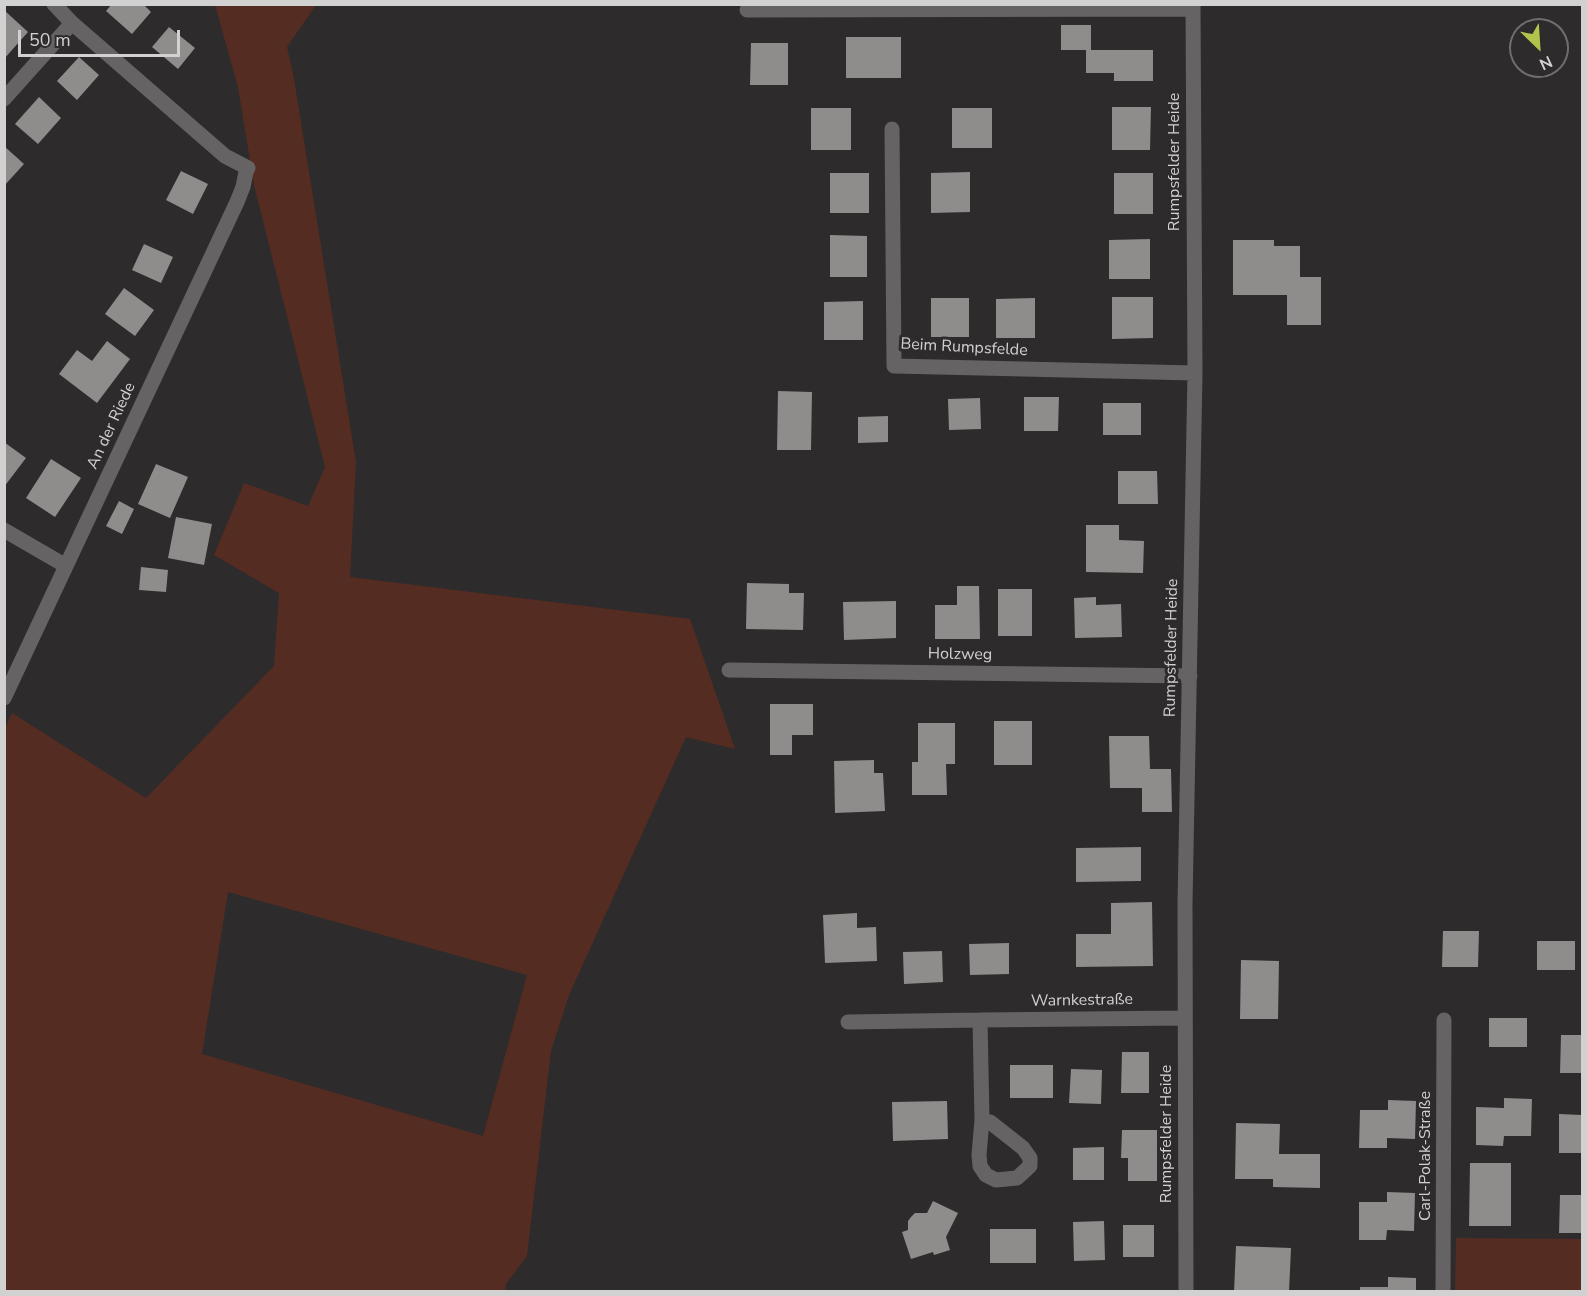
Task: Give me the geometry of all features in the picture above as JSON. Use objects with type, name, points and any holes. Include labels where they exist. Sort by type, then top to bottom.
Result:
[{"type":"street","points":[[4,99],[72,23],[54,4]]},
{"type":"street","points":[[747,10],[1192,7]]},
{"type":"street","name":"Rumpsfelder Heide","points":[[1186,1292],[1185,904],[1195,373],[1192,7]]},
{"type":"street","name":"An der Riede","points":[[4,698],[237,202],[248,168],[225,156],[72,23]]},
{"type":"street","name":"Beim Rumpsfelde","points":[[892,129],[894,366],[1195,373]]},
{"type":"street","points":[[4,530],[66,566]]},
{"type":"street","name":"Holzweg","points":[[729,670],[1190,676]]},
{"type":"street","name":"Warnkestraße","points":[[848,1022],[1185,1017]]},
{"type":"street","points":[[980,1020],[982,1120]]},
{"type":"street","name":"Carl-Polak-Straße","points":[[1443,1292],[1444,1020]]},
{"type":"shaded area","points":[[215,5],[316,5],[287,47],[356,462],[350,577],[690,619],[735,749],[686,737],[569,995],[551,1051],[527,1256],[506,1284],[505,1291],[5,1292],[5,728],[12,713],[146,798],[274,666],[279,593],[214,555],[244,483],[308,506],[325,467],[254,185],[238,87]],"holes":[[[228,892],[527,975],[483,1136],[202,1054]]]},
{"type":"shaded area","points":[[1456,1238],[1582,1239],[1582,1291],[1455,1291]]},
{"type":"building","points":[[112,4],[143,4],[151,12],[132,34],[106,11]]},
{"type":"building","points":[[4,10],[28,32],[4,59]]},
{"type":"building","points":[[1061,25],[1091,25],[1091,50],[1153,50],[1153,81],[1114,81],[1114,73],[1086,73],[1086,50],[1061,50]]},
{"type":"building","points":[[169,27],[195,48],[178,69],[152,47]]},
{"type":"building","points":[[846,37],[901,37],[901,78],[846,78]]},
{"type":"building","points":[[751,43],[788,43],[788,85],[750,85]]},
{"type":"building","points":[[79,57],[99,75],[77,100],[57,81]]},
{"type":"building","points":[[39,97],[61,118],[38,144],[15,124]]},
{"type":"building","points":[[1112,107],[1151,107],[1150,150],[1112,150]]},
{"type":"building","points":[[811,108],[851,108],[851,150],[811,150]]},
{"type":"building","points":[[952,108],[992,108],[992,148],[952,148]]},
{"type":"building","points":[[4,146],[24,164],[4,186]]},
{"type":"building","points":[[181,171],[208,184],[193,214],[166,200]]},
{"type":"building","points":[[970,172],[970,212],[931,213],[931,173]]},
{"type":"building","points":[[830,173],[869,173],[869,213],[830,213]]},
{"type":"building","points":[[1114,173],[1153,173],[1153,214],[1114,214]]},
{"type":"building","points":[[830,235],[867,236],[867,277],[830,277]]},
{"type":"building","points":[[1150,239],[1150,279],[1109,279],[1109,240]]},
{"type":"building","points":[[1233,240],[1274,240],[1274,246],[1300,246],[1300,277],[1321,277],[1321,325],[1287,325],[1287,295],[1233,295]]},
{"type":"building","points":[[144,244],[173,257],[161,283],[132,270]]},
{"type":"building","points":[[124,288],[154,310],[135,336],[105,314]]},
{"type":"building","points":[[1112,297],[1153,297],[1153,338],[1112,339]]},
{"type":"building","points":[[931,298],[969,298],[969,337],[931,337]]},
{"type":"building","points":[[1035,298],[1035,338],[996,338],[996,299]]},
{"type":"building","points":[[863,301],[863,340],[824,340],[824,302]]},
{"type":"building","points":[[107,341],[130,359],[97,403],[59,374],[77,350],[92,361]]},
{"type":"building","points":[[778,391],[812,392],[811,450],[777,450]]},
{"type":"building","points":[[1024,397],[1059,397],[1058,431],[1024,431]]},
{"type":"building","points":[[980,398],[981,429],[949,430],[948,399]]},
{"type":"building","points":[[1103,403],[1141,403],[1141,435],[1103,435]]},
{"type":"building","points":[[888,416],[888,442],[858,443],[858,417]]},
{"type":"building","points":[[4,442],[26,458],[4,487]]},
{"type":"building","points":[[51,459],[81,478],[55,517],[26,498]]},
{"type":"building","points":[[156,464],[188,477],[170,518],[138,504]]},
{"type":"building","points":[[1118,471],[1157,471],[1158,504],[1118,504]]},
{"type":"building","points":[[119,501],[134,509],[122,534],[106,526]]},
{"type":"building","points":[[176,517],[212,524],[204,565],[168,558]]},
{"type":"building","points":[[1086,525],[1119,525],[1119,540],[1144,541],[1143,573],[1086,572]]},
{"type":"building","points":[[141,567],[168,570],[166,592],[139,590]]},
{"type":"building","points":[[747,583],[789,584],[789,593],[804,593],[803,630],[746,629]]},
{"type":"building","points":[[957,586],[979,586],[980,639],[935,639],[935,605],[957,605]]},
{"type":"building","points":[[998,589],[1032,589],[1032,636],[998,636]]},
{"type":"building","points":[[1096,597],[1096,605],[1121,604],[1122,637],[1075,638],[1074,598]]},
{"type":"building","points":[[896,601],[896,638],[844,640],[843,602]]},
{"type":"building","points":[[770,704],[813,704],[813,735],[792,735],[792,755],[770,755]]},
{"type":"building","points":[[994,721],[1032,721],[1032,765],[994,765]]},
{"type":"building","points":[[918,723],[955,723],[955,764],[946,764],[947,795],[912,795],[912,762],[918,762]]},
{"type":"building","points":[[1109,736],[1149,736],[1150,769],[1171,769],[1172,812],[1142,812],[1142,788],[1110,788]]},
{"type":"building","points":[[874,760],[874,773],[883,773],[885,811],[835,813],[834,761]]},
{"type":"building","points":[[1141,847],[1141,881],[1076,882],[1076,848]]},
{"type":"building","points":[[1152,902],[1153,966],[1076,967],[1076,934],[1111,934],[1111,903]]},
{"type":"building","points":[[857,913],[857,928],[876,927],[877,961],[825,963],[823,915]]},
{"type":"building","points":[[1443,931],[1479,931],[1478,967],[1442,967]]},
{"type":"building","points":[[1537,941],[1575,941],[1575,970],[1537,970]]},
{"type":"building","points":[[1009,943],[1009,974],[970,975],[969,944]]},
{"type":"building","points":[[942,951],[943,982],[904,984],[903,952]]},
{"type":"building","points":[[1241,960],[1279,961],[1278,1019],[1240,1019]]},
{"type":"building","points":[[1489,1018],[1527,1018],[1527,1047],[1489,1047]]},
{"type":"building","points":[[1561,1035],[1582,1035],[1582,1073],[1560,1073]]},
{"type":"building","points":[[1122,1052],[1149,1052],[1149,1093],[1121,1093]]},
{"type":"building","points":[[1010,1065],[1053,1065],[1053,1098],[1010,1098]]},
{"type":"building","points":[[1071,1069],[1102,1070],[1101,1104],[1069,1103]]},
{"type":"building","points":[[1504,1098],[1532,1099],[1531,1136],[1504,1136],[1503,1146],[1476,1145],[1476,1107],[1504,1108]]},
{"type":"building","points":[[1388,1100],[1416,1101],[1415,1139],[1387,1138],[1387,1148],[1359,1148],[1360,1110],[1388,1110]]},
{"type":"building","points":[[947,1101],[948,1139],[893,1141],[892,1102]]},
{"type":"building","points":[[1559,1114],[1582,1115],[1582,1153],[1559,1153]]},
{"type":"building","points":[[1236,1123],[1280,1124],[1279,1154],[1320,1154],[1320,1188],[1273,1187],[1273,1179],[1235,1179]]},
{"type":"building","points":[[1122,1130],[1157,1130],[1157,1181],[1128,1181],[1128,1158],[1121,1158]]},
{"type":"building","points":[[1104,1147],[1104,1180],[1073,1180],[1073,1148]]},
{"type":"building","points":[[1470,1163],[1511,1163],[1511,1226],[1469,1226]]},
{"type":"building","points":[[1387,1192],[1415,1193],[1414,1231],[1387,1230],[1386,1240],[1359,1240],[1359,1202],[1387,1202]]},
{"type":"building","points":[[1560,1195],[1582,1195],[1582,1233],[1559,1233]]},
{"type":"building","points":[[933,1201],[958,1213],[946,1237],[950,1250],[934,1255],[933,1252],[911,1259],[902,1232],[908,1230],[908,1221],[915,1213],[927,1213]]},
{"type":"building","points":[[1104,1221],[1105,1260],[1074,1261],[1073,1222]]},
{"type":"building","points":[[1123,1225],[1154,1225],[1154,1257],[1123,1257]]},
{"type":"building","points":[[990,1229],[1036,1229],[1036,1263],[990,1263]]},
{"type":"building","points":[[1236,1246],[1291,1248],[1289,1292],[1234,1292]]},
{"type":"building","points":[[1388,1277],[1416,1278],[1416,1292],[1360,1292],[1360,1287],[1388,1287]]}]
